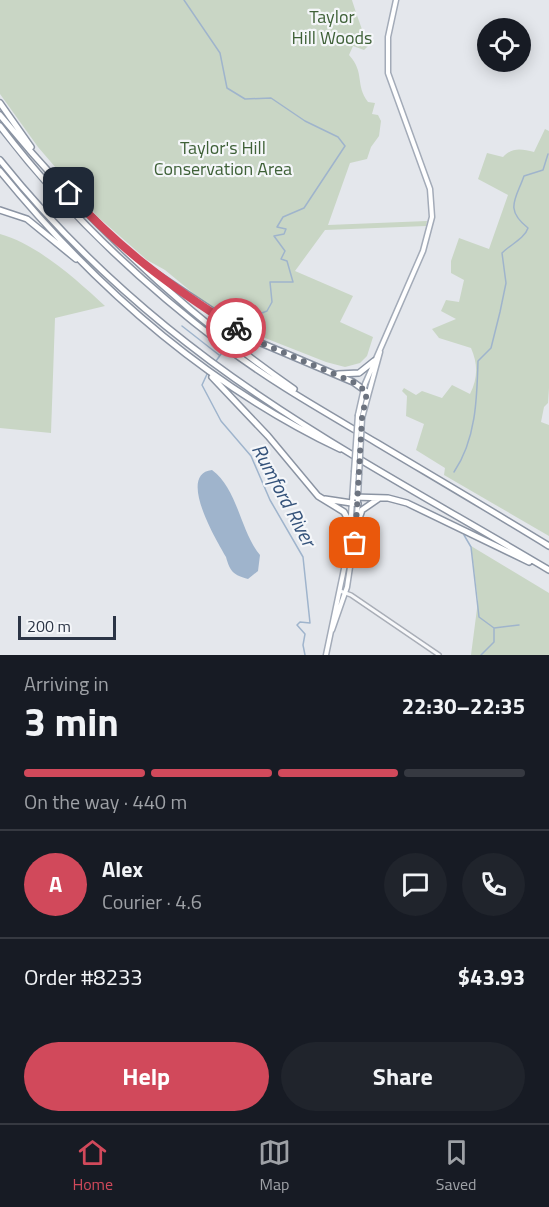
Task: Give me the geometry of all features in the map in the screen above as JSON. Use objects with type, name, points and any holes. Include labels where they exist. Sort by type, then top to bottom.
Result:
[{"type":"highway","points":[[0,103],[52,174]]},
{"type":"highway","points":[[0,115],[112,239],[153,278],[228,339],[341,422]]},
{"type":"highway","points":[[0,126],[45,181],[102,241],[148,284],[224,346],[341,422],[549,546]]},
{"type":"highway","points":[[0,160],[92,261],[160,321],[214,363],[289,415],[549,570]]},
{"type":"highway","points":[[0,171],[102,282]]},
{"type":"highway","points":[[0,210],[36,224],[150,325],[212,374],[293,425],[355,455]]},
{"type":"highway","points":[[112,239],[158,276],[244,333],[365,391]]},
{"type":"highway","points":[[326,371],[350,374],[367,368],[374,361]]},
{"type":"highway","points":[[212,374],[318,496],[344,512],[354,526],[365,507],[384,498]]},
{"type":"highway","points":[[318,496],[332,501],[384,498],[418,507],[549,570]]},
{"type":"main road","points":[[365,391],[423,251],[432,217],[430,189],[388,74],[388,37],[396,0]]},
{"type":"main road","points":[[332,630],[346,593],[354,526],[354,472],[360,417],[374,361],[380,352]]},
{"type":"main road","points":[[355,501],[359,475],[360,417]]},
{"type":"main road","points":[[326,655],[354,526]]},
{"type":"street","points":[[340,591],[439,655]]},
{"type":"green space","points":[[0,0],[352,0],[369,45],[364,50],[353,46],[349,55],[357,67],[364,96],[368,102],[375,103],[372,114],[378,115],[381,121],[379,136],[371,147],[367,159],[350,163],[328,225],[427,221],[426,226],[325,230],[295,271],[353,296],[340,322],[373,337],[367,356],[360,363],[345,367],[265,338],[205,303],[165,270],[147,260],[98,217],[38,147],[0,94]]},
{"type":"green space","points":[[545,129],[549,131],[549,388],[548,403],[544,407],[541,422],[549,425],[549,536],[444,475],[445,468],[416,450],[424,424],[406,416],[407,396],[402,391],[404,388],[416,395],[422,391],[442,398],[452,385],[470,394],[475,382],[476,371],[471,348],[439,338],[432,329],[456,319],[441,311],[446,300],[459,302],[464,280],[451,273],[451,261],[459,238],[489,249],[508,195],[478,179],[487,153],[503,157],[514,150],[534,152]]},
{"type":"green space","points":[[0,234],[42,254],[105,306],[55,318],[51,433],[0,428]]},
{"type":"green space","points":[[471,546],[549,593],[549,655],[471,655],[478,601]]},
{"type":"water","points":[[212,470],[228,488],[253,545],[260,555],[258,571],[248,579],[236,574],[229,566],[202,510],[198,496],[198,483],[202,474]]},
{"type":"waterway","name":"Rumford River","points":[[184,0],[220,53],[227,88],[245,99],[271,98],[305,121],[338,137],[345,146],[304,208],[283,217],[277,227],[286,229],[284,234],[274,236],[285,251],[281,259],[287,261],[293,282],[270,282],[272,302],[267,311],[254,316],[241,327]]},
{"type":"waterway","points":[[454,472],[471,433],[476,404],[478,361],[491,348],[500,312],[506,283],[502,253],[521,238],[528,228],[516,215],[515,198],[524,176],[543,170],[548,154]]},
{"type":"waterway","points":[[182,326],[219,355]]},
{"type":"waterway","name":"Rumford River","points":[[232,339],[238,331]]},
{"type":"waterway","name":"Rumford River","points":[[216,361],[229,343]]},
{"type":"waterway","name":"Rumford River","points":[[208,372],[202,385],[221,421],[251,456],[270,500],[303,557],[310,623],[300,622],[297,625],[305,634],[303,645],[305,655]]},
{"type":"waterway","points":[[464,535],[471,547],[479,617],[494,628],[519,625]]},
{"type":"waterway","points":[[481,655],[494,642],[494,628]]},
{"type":"way so far","points":[[236,328],[279,352],[353,382],[367,392],[362,418],[355,543]]},
{"type":"route","points":[[69,193],[112,239],[137,260],[236,328]]},
{"type":"park label","name":"Taylor Hill Woods","points":[[332,27]]},
{"type":"park label","name":"Taylor's Hill Conservation Area","points":[[223,158]]}]
